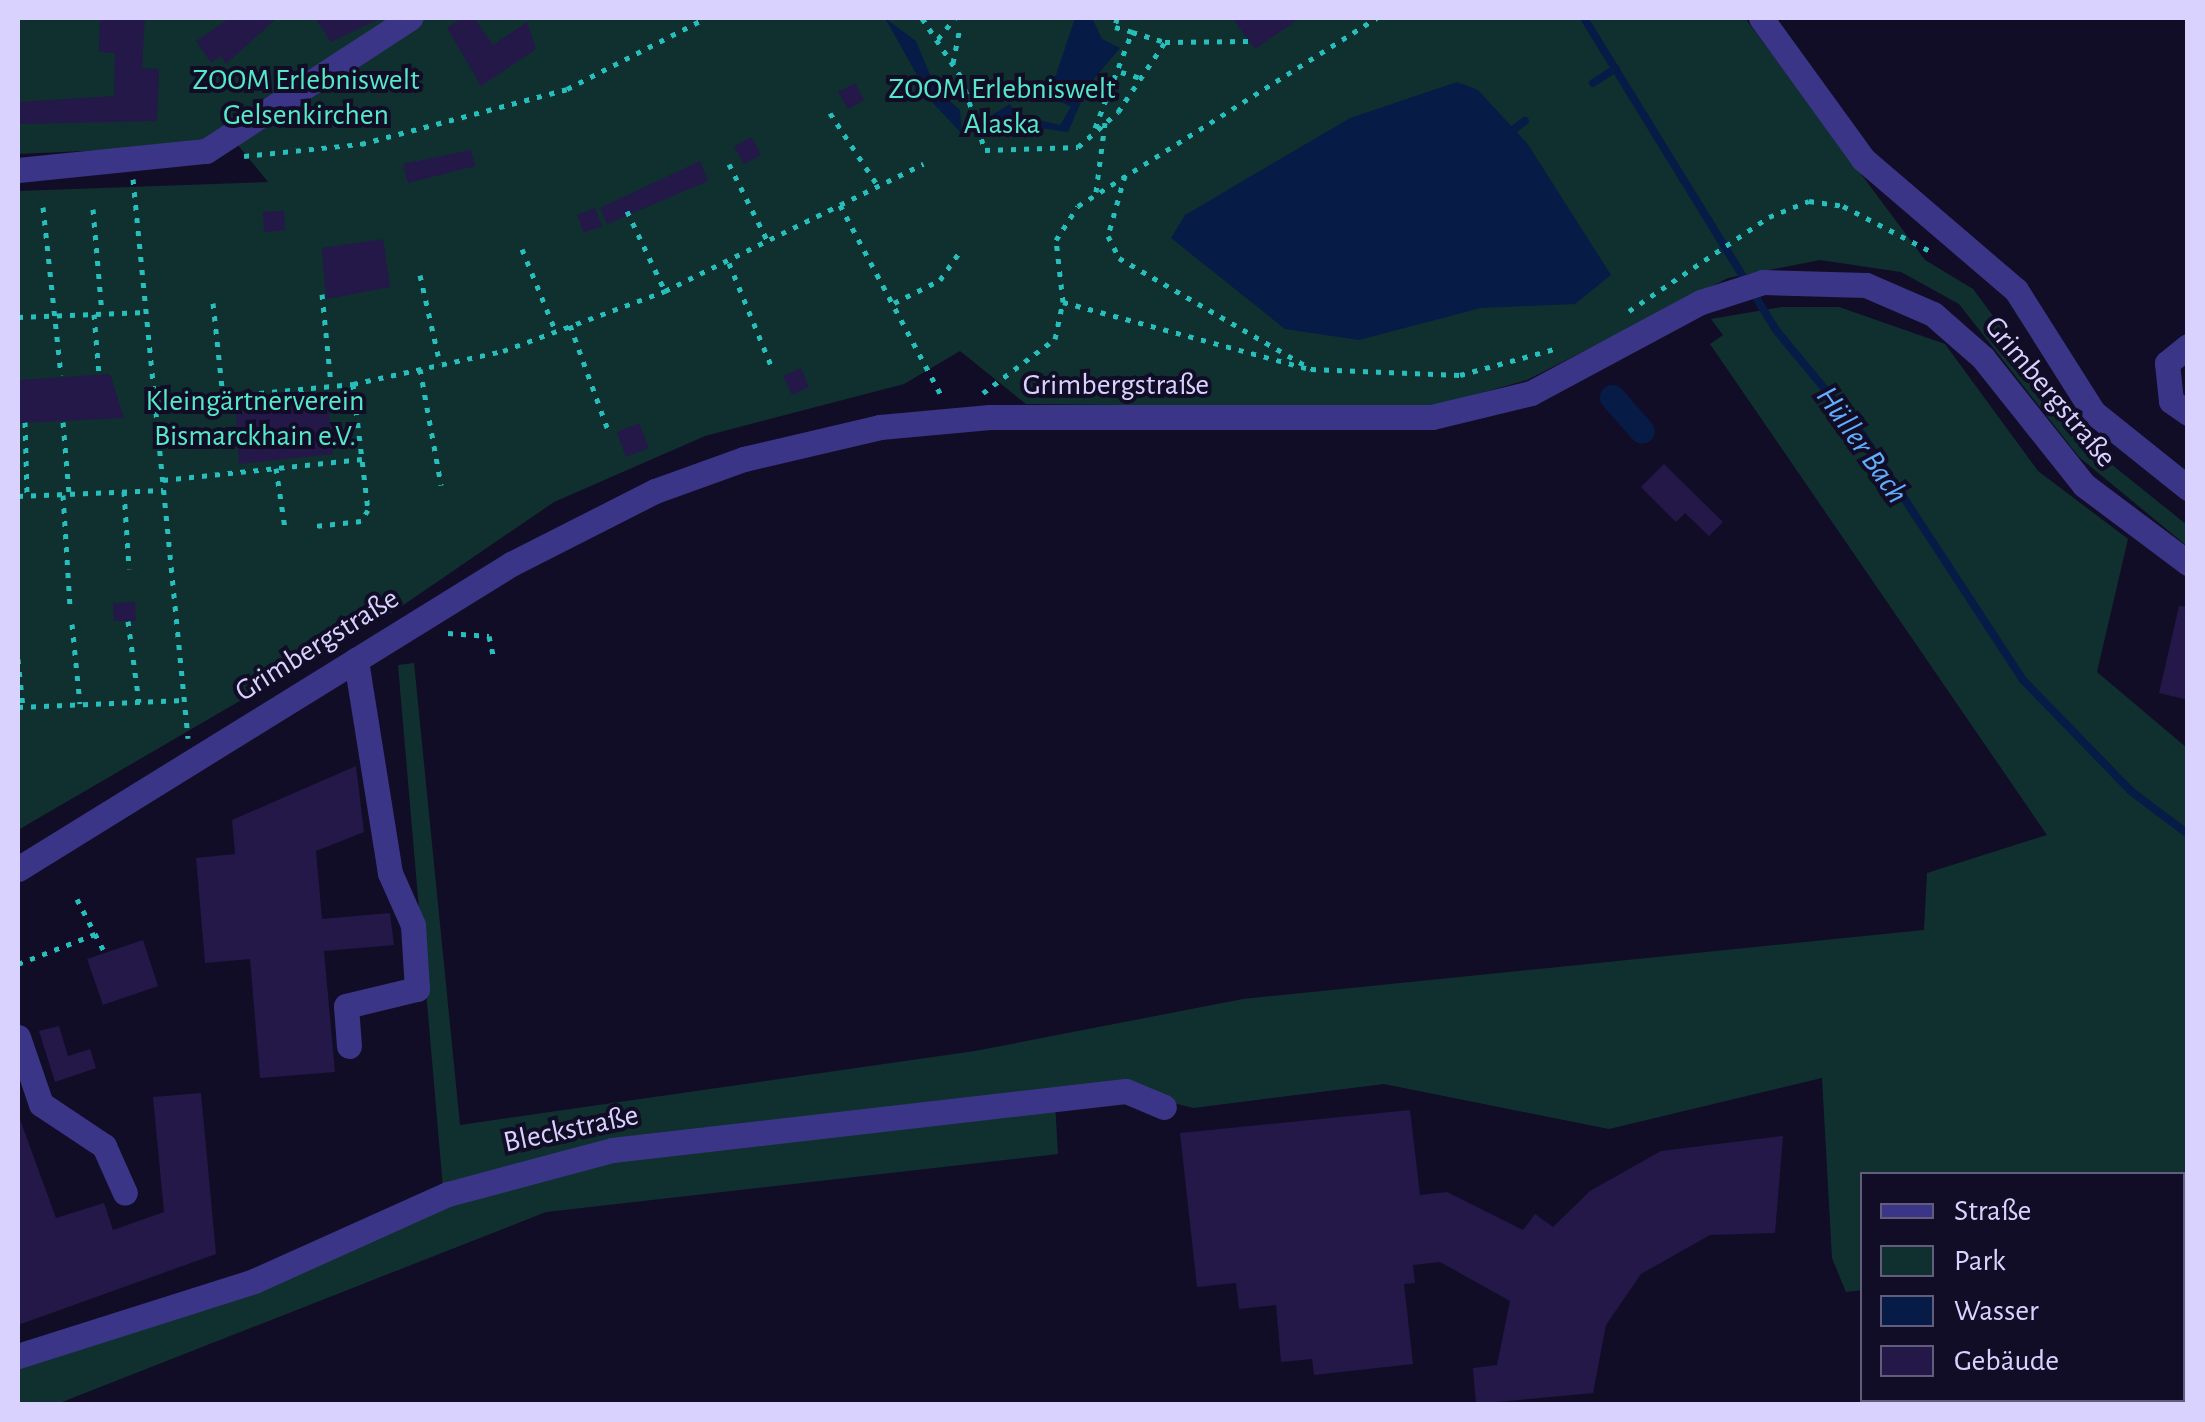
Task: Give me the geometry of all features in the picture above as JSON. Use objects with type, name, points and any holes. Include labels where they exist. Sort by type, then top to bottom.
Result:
[{"type":"street","points":[[18,170],[206,151],[410,18]]},
{"type":"street","name":"Grimbergstraße","points":[[1761,18],[1862,159],[2004,278],[2093,412],[2188,488]]},
{"type":"street","name":"Grimbergstraße","points":[[18,870],[511,564],[656,491],[820,438],[938,421],[1432,418],[1532,392],[1701,302],[1806,278],[1880,288],[1948,325],[2084,485],[2188,563]]},
{"type":"street","points":[[2188,346],[2168,363],[2171,402],[2188,413]]},
{"type":"street","points":[[349,1046],[346,1006],[417,989],[413,926],[390,872],[356,660]]},
{"type":"street","points":[[18,1037],[41,1104],[104,1146],[125,1193]]},
{"type":"street","name":"Bleckstraße","points":[[18,1356],[254,1281],[448,1194],[612,1150],[1126,1091],[1164,1106]]},
{"type":"path","points":[[206,151],[256,157],[361,144],[567,89],[706,18]]},
{"type":"path","points":[[922,18],[953,64],[971,109],[973,134],[985,150],[1078,147],[1105,123],[1165,42]]},
{"type":"path","points":[[938,39],[955,18]]},
{"type":"path","points":[[1011,370],[1055,340],[1063,302],[1056,240],[1063,220],[1096,192],[1377,18]]},
{"type":"path","points":[[1110,19],[1132,32],[1165,42],[1249,41]]},
{"type":"path","points":[[953,64],[960,28]]},
{"type":"path","points":[[1095,128],[1102,94],[1121,72],[1132,32]]},
{"type":"path","points":[[1121,72],[1141,78]]},
{"type":"path","points":[[830,113],[878,186]]},
{"type":"path","points":[[1096,192],[1105,123]]},
{"type":"path","points":[[130,161],[164,500],[163,490]]},
{"type":"path","points":[[729,164],[769,244]]},
{"type":"path","points":[[156,403],[353,384],[440,364],[555,330],[665,291],[729,263],[923,164]]},
{"type":"path","points":[[1125,175],[1108,236],[1119,258],[1311,369]]},
{"type":"path","points":[[1610,322],[1682,271],[1768,218],[1830,202],[1908,240]]},
{"type":"path","points":[[840,205],[938,385],[938,421]]},
{"type":"path","points":[[43,207],[61,375]]},
{"type":"path","points":[[93,208],[99,375]]},
{"type":"path","points":[[627,211],[665,291]]},
{"type":"path","points":[[522,249],[555,330]]},
{"type":"path","points":[[894,303],[940,280],[960,252]]},
{"type":"path","points":[[729,263],[772,368]]},
{"type":"path","points":[[420,276],[440,364]]},
{"type":"path","points":[[322,294],[331,384]]},
{"type":"path","points":[[1063,302],[1311,369],[1460,376],[1576,340]]},
{"type":"path","points":[[213,304],[223,396]]},
{"type":"path","points":[[18,316],[147,312]]},
{"type":"path","points":[[570,325],[608,430]]},
{"type":"path","points":[[420,369],[441,485]]},
{"type":"path","points":[[314,526],[362,521],[362,459],[353,384]]},
{"type":"path","points":[[25,422],[27,496]]},
{"type":"path","points":[[63,422],[70,607]]},
{"type":"path","points":[[163,480],[362,459]]},
{"type":"path","points":[[276,468],[286,528]]},
{"type":"path","points":[[18,496],[163,490]]},
{"type":"path","points":[[163,490],[191,763]]},
{"type":"path","points":[[124,491],[129,569]]},
{"type":"path","points":[[128,621],[140,702]]},
{"type":"path","points":[[72,624],[80,704]]},
{"type":"path","points":[[442,632],[489,636],[494,656]]},
{"type":"path","points":[[18,658],[20,707],[185,700]]},
{"type":"path","points":[[77,899],[105,953]]},
{"type":"path","points":[[18,964],[98,933]]},
{"type":"green space","points":[[18,18],[1745,18],[1925,260],[1973,289],[2091,448],[2187,525],[2187,546],[2079,457],[1959,304],[1901,272],[1820,260],[1728,278],[1527,380],[1427,408],[1026,404],[960,351],[904,384],[705,436],[554,502],[396,610],[18,830],[18,191],[268,182],[237,144],[18,154]]},
{"type":"green space","points":[[1782,307],[1839,307],[1945,344],[2038,471],[2128,539],[2097,672],[2187,748],[2187,1404],[2128,1402],[2185,1402],[2185,1172],[1860,1172],[1860,1290],[1846,1292],[1832,1258],[1822,1078],[1609,1129],[1384,1084],[1193,1108],[1150,1097],[1055,1103],[1058,1154],[546,1212],[57,1404],[18,1404],[18,1361],[253,1287],[443,1188],[398,665],[414,663],[460,1125],[975,1051],[1243,999],[1924,930],[1927,873],[2047,835],[1710,344],[1723,335],[1711,319]]},
{"type":"water","points":[[885,18],[916,41],[936,89],[960,110],[962,134],[932,102]]},
{"type":"water","points":[[1075,18],[1092,18],[1102,39],[1120,48],[1088,86],[1068,132],[984,120],[1010,104],[1017,115],[1060,125],[1071,107],[1035,89],[1056,75]]},
{"type":"water","points":[[1457,82],[1478,90],[1527,143],[1611,275],[1575,304],[1481,308],[1359,340],[1285,329],[1171,238],[1185,215],[1350,118]]},
{"type":"building","points":[[100,18],[145,18],[142,68],[159,69],[157,121],[20,124],[18,102],[114,96],[115,53],[99,52]]},
{"type":"building","points":[[230,18],[277,18],[226,64],[221,56],[211,63],[196,41]]},
{"type":"building","points":[[315,18],[381,18],[331,42]]},
{"type":"building","points":[[462,18],[474,18],[493,45],[527,22],[536,49],[481,86],[447,28]]},
{"type":"building","points":[[1232,18],[1300,18],[1255,49]]},
{"type":"building","points":[[855,83],[864,100],[848,109],[838,92]]},
{"type":"building","points":[[752,137],[761,155],[744,164],[734,146]]},
{"type":"building","points":[[471,150],[475,166],[408,183],[403,164]]},
{"type":"building","points":[[700,161],[708,181],[607,224],[600,208]]},
{"type":"building","points":[[595,208],[602,226],[584,233],[577,215]]},
{"type":"building","points":[[284,211],[285,230],[264,232],[263,212]]},
{"type":"building","points":[[383,239],[390,287],[326,299],[322,248]]},
{"type":"building","points":[[801,368],[809,387],[792,395],[783,376]]},
{"type":"building","points":[[110,374],[124,418],[18,423],[18,380]]},
{"type":"building","points":[[328,404],[333,454],[239,464],[236,414]]},
{"type":"building","points":[[639,423],[649,448],[626,457],[617,432]]},
{"type":"building","points":[[1664,464],[1723,522],[1709,536],[1685,513],[1676,522],[1641,487]]},
{"type":"building","points":[[135,602],[136,621],[114,621],[113,603]]},
{"type":"building","points":[[2179,606],[2188,607],[2188,700],[2159,693]]},
{"type":"building","points":[[356,766],[364,832],[316,851],[322,919],[390,913],[394,945],[324,951],[335,1072],[260,1078],[250,959],[205,963],[196,858],[235,854],[232,820]]},
{"type":"building","points":[[143,940],[158,986],[103,1005],[87,959]]},
{"type":"building","points":[[59,1026],[68,1056],[90,1049],[96,1068],[55,1082],[39,1031]]},
{"type":"building","points":[[201,1093],[216,1254],[18,1325],[18,1114],[56,1218],[104,1203],[113,1230],[164,1212],[153,1097]]},
{"type":"building","points":[[1410,1110],[1420,1195],[1447,1192],[1523,1230],[1535,1214],[1553,1227],[1590,1191],[1661,1151],[1783,1136],[1775,1233],[1710,1235],[1641,1274],[1606,1325],[1593,1393],[1476,1404],[1473,1368],[1497,1365],[1510,1301],[1440,1262],[1413,1265],[1415,1283],[1404,1284],[1413,1364],[1314,1375],[1312,1359],[1281,1362],[1276,1305],[1239,1309],[1236,1283],[1197,1287],[1180,1133]]},
{"type":"waterway","name":"Hüller Bach","points":[[1584,18],[1776,330],[1862,434],[2023,680],[2132,792],[2188,834]]},
{"type":"waterway","points":[[1593,83],[1616,68]]},
{"type":"waterway","points":[[1509,133],[1525,121]]},
{"type":"waterway","points":[[1612,397],[1642,431]]},
{"type":"park label","name":"ZOOM Erlebniswelt Gelsenkirchen","points":[[306,97]]},
{"type":"park label","name":"ZOOM Erlebniswelt Alaska","points":[[1002,106]]},
{"type":"park label","name":"Kleingärtnerverein Bismarckhain e.V.","points":[[255,418]]}]
